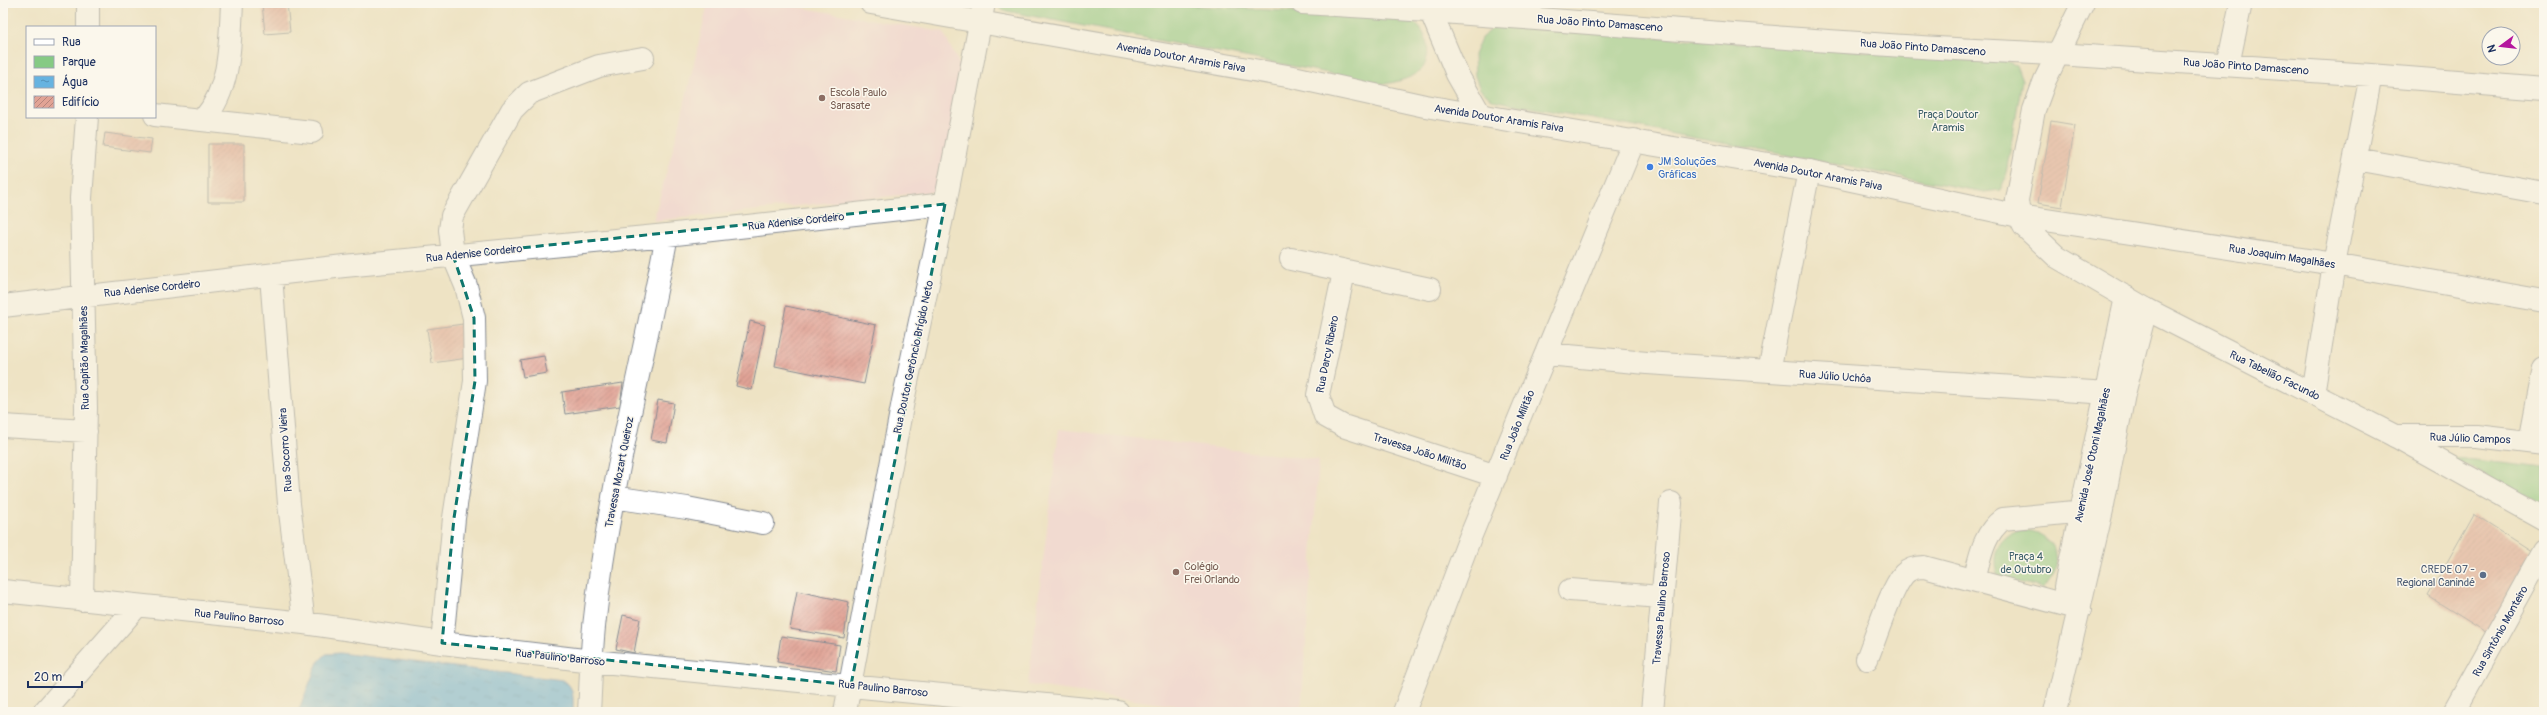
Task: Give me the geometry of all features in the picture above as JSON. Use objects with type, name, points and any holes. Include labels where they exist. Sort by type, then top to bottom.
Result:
[{"type":"street","points":[[88,3],[88,26]]},
{"type":"street","points":[[204,119],[218,102],[223,87],[227,65],[232,3]]},
{"type":"street","name":"Avenida Doutor Aramis Paiva","points":[[871,3],[982,12],[1425,106],[1634,140],[1809,171],[2018,216]]},
{"type":"street","name":"Rua João Pinto Damasceno","points":[[1302,3],[1430,10],[1954,50],[2058,54],[2228,65],[2544,89]]},
{"type":"street","points":[[2018,216],[2017,200],[2022,165],[2034,110],[2058,54],[2083,3]]},
{"type":"street","points":[[2228,65],[2241,3]]},
{"type":"street","points":[[1430,10],[1457,74],[1481,116]]},
{"type":"street","name":"Rua Doutor Gerôncio Brígido Neto","points":[[846,712],[903,400],[945,204],[982,12]]},
{"type":"street","points":[[442,644],[454,518],[475,382],[474,318],[466,286],[453,255],[450,230],[457,204],[512,110],[529,93],[561,79],[599,66],[643,58]]},
{"type":"street","points":[[2313,394],[2334,264],[2371,75]]},
{"type":"street","points":[[156,115],[204,119],[312,132]]},
{"type":"street","name":"Rua Capitão Magalhães","points":[[82,600],[86,431],[81,198],[87,118]]},
{"type":"street","name":"Rua João Militão","points":[[1404,712],[1496,476],[1634,140]]},
{"type":"street","points":[[2355,159],[2544,193]]},
{"type":"street","points":[[1769,371],[1809,171]]},
{"type":"street","name":"Rua Adenise Cordeiro","points":[[3,306],[83,295],[271,276],[453,255],[667,235],[945,204]]},
{"type":"street","name":"Rua Joaquim Magalhães","points":[[2018,216],[2334,264],[2544,301]]},
{"type":"street","name":"Rua Tabelião Facundo","points":[[2018,216],[2036,240],[2057,257],[2146,308],[2395,436],[2544,519]]},
{"type":"street","name":"Travessa Mozart Queiroz","points":[[589,712],[594,620],[613,497],[667,235]]},
{"type":"street","points":[[1291,259],[1344,272],[1430,289]]},
{"type":"street","name":"Rua Darcy Ribeiro","points":[[1343,426],[1325,416],[1318,394],[1344,272]]},
{"type":"street","name":"Rua Socorro Vieira","points":[[271,276],[289,504],[304,623]]},
{"type":"street","name":"Avenida José Otoni Magalhães","points":[[2055,712],[2102,510],[2126,296]]},
{"type":"street","name":"Avenida José Otoni Magalhães","points":[[2080,609],[2065,587],[2080,512],[2115,393],[2146,308]]},
{"type":"street","name":"Rua Júlio Uchôa","points":[[1546,354],[2046,390],[2115,393]]},
{"type":"street","points":[[2537,442],[2544,368]]},
{"type":"street","points":[[3,426],[86,431]]},
{"type":"street","name":"Travessa João Militão","points":[[1343,426],[1496,476]]},
{"type":"street","name":"Rua Júlio Campos","points":[[2395,436],[2477,436],[2537,442]]},
{"type":"street","points":[[613,497],[687,508],[763,523]]},
{"type":"street","name":"Travessa Paulino Barroso","points":[[1652,712],[1661,597],[1671,503]]},
{"type":"street","points":[[1974,580],[1986,539],[1993,526],[2002,518],[2102,510]]},
{"type":"street","name":"Rua Sintônio Monteiro","points":[[2454,712],[2544,550]]},
{"type":"street","points":[[1867,659],[1904,574],[1913,568],[1924,566],[2080,609]]},
{"type":"street","points":[[1570,590],[1661,597]]},
{"type":"street","name":"Rua Paulino Barroso","points":[[3,591],[304,623],[442,644],[592,661],[1118,712]]},
{"type":"street","points":[[44,712],[137,606]]},
{"type":"highlighted area","points":[[945,204],[851,685],[442,643],[454,518],[475,381],[474,318],[453,255]]},
{"type":"shaded area","name":"Escola Paulo Sarasate","points":[[708,3],[775,3],[943,32],[964,74],[940,191],[653,221],[680,123]]},
{"type":"shaded area","name":"Colégio Frei Orlando","points":[[1059,429],[1319,460],[1301,712],[1220,712],[1028,685]]},
{"type":"green space","points":[[997,3],[1152,3],[1403,18],[1417,25],[1424,35],[1428,48],[1426,61],[1420,71],[1403,80],[1385,84],[1006,11],[998,7]]},
{"type":"green space","name":"Praça Doutor Aramis","points":[[1496,26],[2006,61],[2016,65],[2022,81],[2005,179],[2000,190],[1984,192],[1492,100],[1480,89],[1475,76],[1474,55],[1481,38]]},
{"type":"green space","points":[[2449,457],[2544,468],[2544,504]]},
{"type":"green space","name":"Praça 4 de Outubro","points":[[2022,530],[2034,532],[2044,537],[2051,543],[2055,551],[2057,560],[2055,569],[2051,579],[2043,588],[1998,577],[1995,561],[1998,548],[2007,537]]},
{"type":"water","points":[[339,653],[563,680],[570,686],[573,698],[573,712],[298,712],[318,662],[326,654]]},
{"type":"building","points":[[262,3],[287,3],[290,32],[265,34]]},
{"type":"building","points":[[2051,121],[2075,125],[2062,207],[2038,203]]},
{"type":"building","points":[[105,133],[152,139],[150,153],[103,147]]},
{"type":"building","points":[[208,144],[244,144],[244,202],[208,202]]},
{"type":"building","points":[[786,306],[876,325],[864,384],[775,366]]},
{"type":"building","points":[[750,321],[765,325],[752,390],[736,386]]},
{"type":"building","points":[[463,324],[468,358],[432,363],[427,329]]},
{"type":"building","points":[[544,356],[547,373],[523,377],[520,360]]},
{"type":"building","points":[[623,383],[620,406],[565,414],[562,392]]},
{"type":"building","points":[[658,400],[674,403],[667,443],[651,440]]},
{"type":"building","name":"CREDE 07 - Regional Canindé","points":[[2474,514],[2538,555],[2492,636],[2428,596]]},
{"type":"building","points":[[797,591],[849,602],[844,638],[790,629]]},
{"type":"building","points":[[623,615],[640,619],[634,653],[616,649]]},
{"type":"building","points":[[781,636],[840,645],[836,671],[777,662]]},
{"type":"place","name":"Escola Paulo Sarasate","points":[[822,98]]},
{"type":"place","name":"JM Soluções Gráficas","points":[[1650,167]]},
{"type":"place","name":"Colégio Frei Orlando","points":[[1176,572]]},
{"type":"place","name":"CREDE 07 - Regional Canindé","points":[[2483,575]]}]
